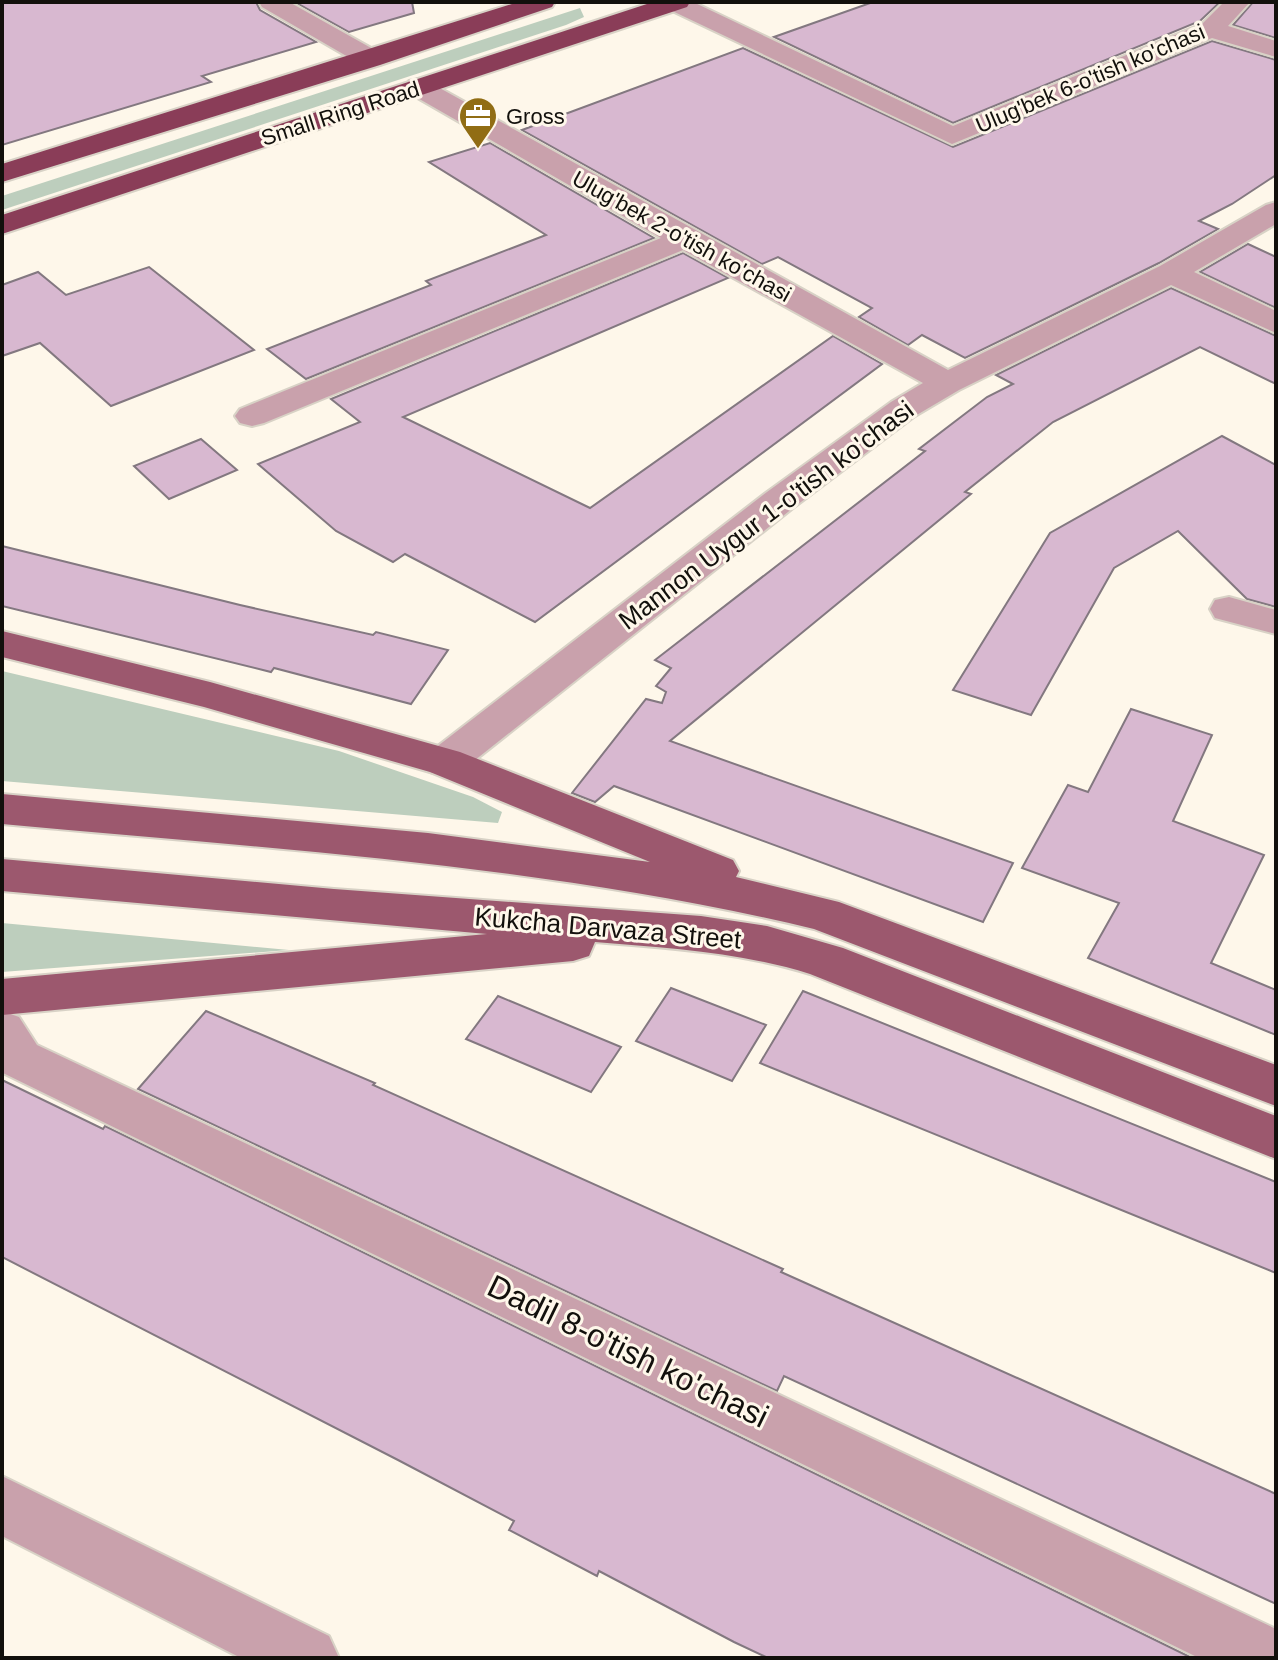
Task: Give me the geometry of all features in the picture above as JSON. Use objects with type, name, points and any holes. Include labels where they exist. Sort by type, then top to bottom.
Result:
[{"type":"highway","name":"Small Ring Road","points":[[2,173],[371,59],[543,2]]},
{"type":"highway","name":"Small Ring Road","points":[[2,225],[418,87],[622,10],[676,2]]},
{"type":"main road","points":[[2,644],[210,695],[445,762],[823,914]]},
{"type":"main road","name":"Kukcha Darvaza Street","points":[[2,809],[531,861],[684,884],[823,914],[1276,1086]]},
{"type":"main road","name":"Kukcha Darvaza Street","points":[[2,875],[334,906],[701,933],[767,943],[826,961],[1276,1138]]},
{"type":"main road","points":[[2,997],[701,933]]},
{"type":"street","points":[[271,2],[371,59]]},
{"type":"street","name":"Ulug'bek 6-o'tish ko'chasi","points":[[676,2],[952,136],[1211,29],[1238,2]]},
{"type":"street","points":[[1211,29],[1276,49]]},
{"type":"street","name":"Ulug'bek 2-o'tish ko'chasi","points":[[418,87],[947,383]]},
{"type":"street","name":"Mannon Uygur 1-o'tish ko'chasi","points":[[445,762],[863,437],[947,383],[1171,273],[1276,211]]},
{"type":"street","points":[[252,416],[685,239]]},
{"type":"street","points":[[1171,273],[1276,323]]},
{"type":"street","points":[[1229,609],[1276,622]]},
{"type":"street","name":"Dadil 8-o'tish ko'chasi","points":[[2,1030],[20,1059],[1267,1658]]},
{"type":"street","points":[[2,1505],[287,1653]]},
{"type":"green space","points":[[580,8],[584,17],[566,25],[2,210],[2,196]]},
{"type":"green space","points":[[2,671],[339,751],[473,797],[502,812],[498,823],[2,781]]},
{"type":"green space","points":[[2,923],[289,950],[2,972]]},
{"type":"building","points":[[2,2],[256,2],[260,10],[316,42],[202,76],[211,82],[2,145]]},
{"type":"building","points":[[295,2],[412,2],[414,13],[349,32]]},
{"type":"building","points":[[873,2],[1220,2],[1200,21],[953,123],[774,37]]},
{"type":"building","points":[[1253,2],[1276,2],[1276,38],[1233,25]]},
{"type":"building","points":[[1212,41],[1276,60],[1276,175],[1199,221],[1218,229],[1159,263],[965,358],[922,335],[908,345],[859,317],[872,308],[778,257],[762,264],[522,130],[743,48],[953,147]]},
{"type":"building","points":[[490,143],[654,238],[306,379],[267,349],[431,285],[426,281],[546,235],[429,162]]},
{"type":"building","points":[[1248,244],[1276,257],[1276,308],[1200,272]]},
{"type":"building","points":[[683,253],[728,278],[403,417],[590,508],[833,336],[882,364],[535,622],[405,554],[393,562],[336,531],[258,464],[360,422],[331,399]]},
{"type":"building","points":[[149,267],[254,350],[111,406],[40,343],[2,356],[2,285],[38,272],[66,295]]},
{"type":"building","points":[[1171,288],[1276,336],[1276,384],[1200,347],[1053,422],[965,492],[971,494],[670,741],[1013,863],[983,922],[614,786],[595,802],[572,793],[646,699],[662,703],[666,692],[656,686],[671,668],[655,660],[925,451],[919,449],[987,397],[1013,384],[996,375]]},
{"type":"building","points":[[1222,436],[1276,465],[1276,607],[1247,599],[1178,531],[1114,568],[1031,715],[953,690],[1050,533]]},
{"type":"building","points":[[201,439],[237,470],[169,499],[134,466]]},
{"type":"building","points":[[2,546],[240,605],[448,650],[411,704],[274,668],[271,672],[2,606]]},
{"type":"building","points":[[1131,709],[1212,735],[1173,821],[1264,855],[1211,963],[1276,990],[1276,1035],[1088,958],[1119,903],[1022,868],[1068,785],[1088,792]]},
{"type":"building","points":[[671,988],[766,1025],[732,1081],[636,1041]]},
{"type":"building","points":[[803,991],[1276,1182],[1276,1273],[760,1063]]},
{"type":"building","points":[[498,996],[621,1047],[591,1092],[466,1039]]},
{"type":"building","points":[[206,1011],[375,1083],[373,1085],[783,1269],[781,1272],[1276,1494],[1276,1604],[784,1376],[777,1391],[138,1089]]},
{"type":"building","points":[[2,1080],[103,1129],[105,1126],[1192,1658],[768,1658],[599,1571],[597,1576],[509,1530],[514,1521],[2,1257]]},
{"type":"place","name":"Gross","points":[[478,150]]}]
